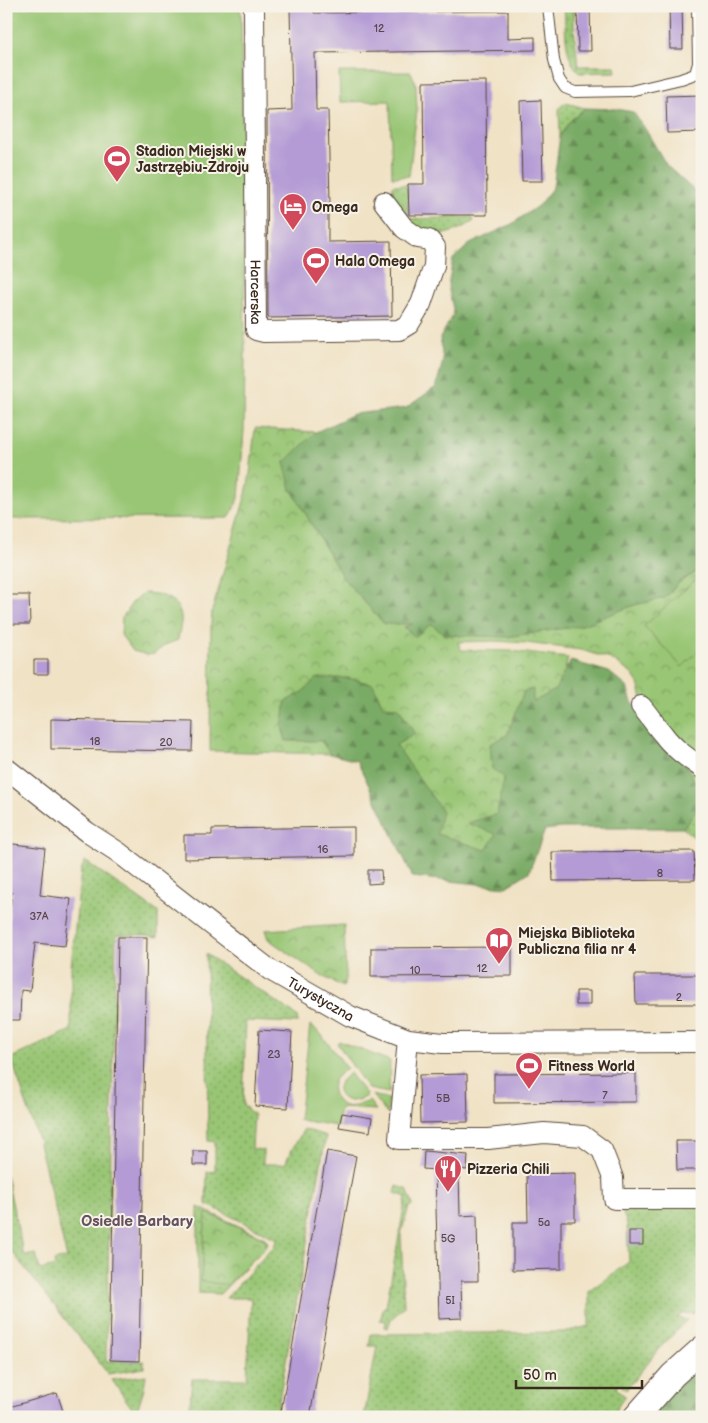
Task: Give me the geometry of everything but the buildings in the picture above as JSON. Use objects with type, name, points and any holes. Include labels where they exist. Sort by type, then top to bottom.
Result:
[{"type":"street","name":"Harcerska","points":[[254,6],[256,330],[264,332],[399,330],[410,324],[421,304],[434,266],[434,247],[429,240],[418,238],[404,228],[384,202]]},
{"type":"street","points":[[641,706],[664,736],[680,752],[702,768]]},
{"type":"street","name":"Turystyczna","points":[[6,768],[87,832],[118,852],[270,970],[350,1016],[408,1039],[442,1043],[702,1042]]},
{"type":"street","points":[[408,1039],[399,1139],[488,1140],[544,1133],[583,1136],[602,1150],[613,1178],[614,1199],[702,1199]]},
{"type":"street","points":[[636,1417],[673,1375],[702,1349]]},
{"type":"lane","points":[[548,6],[554,60],[559,79],[565,88],[575,92],[630,91],[681,80],[695,74],[698,63],[697,6]]},
{"type":"green space","name":"Stadion Miejski w Jastrzębiu-Zdroju","points":[[6,6],[239,6],[241,13],[245,352],[244,430],[239,498],[229,518],[6,519]]},
{"type":"green space","points":[[564,6],[574,6],[578,66],[615,66],[616,72],[580,73],[575,67],[566,42]]},
{"type":"green space","points":[[339,72],[411,72],[416,84],[417,111],[409,176],[392,177],[390,101],[340,102]]},
{"type":"green space","points":[[564,103],[585,108],[570,121],[560,136],[559,109]]},
{"type":"green space","points":[[585,108],[616,109],[633,112],[667,166],[702,197],[702,569],[680,581],[665,598],[635,605],[580,626],[507,637],[445,635],[415,637],[404,626],[410,624],[384,624],[343,578],[291,489],[283,463],[316,432],[354,414],[406,408],[436,387],[443,361],[440,338],[454,313],[448,286],[453,259],[470,244],[512,224],[539,205],[553,187],[560,136],[570,121]]},
{"type":"green space","points":[[393,185],[407,185],[408,219],[472,217],[474,221],[449,233],[421,238],[393,203]]},
{"type":"green space","points":[[255,428],[316,432],[284,463],[291,489],[343,578],[384,624],[413,624],[404,627],[415,637],[431,624],[445,635],[507,637],[580,626],[635,605],[665,598],[680,582],[702,569],[702,763],[642,699],[638,683],[632,674],[611,659],[581,650],[495,641],[458,642],[461,650],[511,651],[568,658],[565,670],[555,690],[533,702],[533,689],[524,691],[507,735],[490,744],[492,769],[504,777],[497,814],[467,823],[496,834],[486,850],[437,834],[442,811],[396,745],[415,734],[398,707],[383,706],[373,684],[348,678],[317,678],[301,693],[286,701],[282,727],[286,741],[321,741],[330,754],[210,751],[212,611],[246,494]]},
{"type":"green space","points":[[702,574],[702,647],[682,667],[644,626]]},
{"type":"green space","points":[[143,593],[161,595],[171,600],[176,604],[181,616],[178,640],[165,645],[154,654],[147,655],[133,651],[121,635],[122,618],[132,603]]},
{"type":"green space","points":[[571,661],[609,672],[627,687],[632,702],[683,762],[702,793],[702,804],[683,828],[562,828],[545,830],[529,872],[506,887],[412,877],[357,761],[330,754],[321,741],[286,741],[282,727],[286,701],[301,693],[317,678],[348,678],[373,684],[383,706],[398,707],[415,734],[396,745],[442,811],[466,823],[492,770],[490,744],[507,735],[523,691],[534,689],[533,701],[565,670]]},
{"type":"green space","points":[[683,762],[702,775],[702,793]]},
{"type":"green space","points":[[702,804],[702,844],[683,828]]},
{"type":"green space","points":[[85,861],[158,912],[158,937],[116,935],[106,1361],[144,1361],[144,1368],[108,1374],[6,1244],[6,1175],[24,1256],[36,1254],[40,1270],[55,1266],[54,1261],[67,1258],[38,1139],[11,1058],[71,1030],[71,967],[81,870]]},
{"type":"green space","points":[[344,925],[346,979],[343,987],[320,975],[268,939],[265,930]]},
{"type":"green space","points":[[206,954],[297,1016],[298,1023],[246,1021],[243,1105],[254,1115],[252,1149],[263,1150],[263,1164],[285,1164],[304,1129],[326,1136],[276,1417],[189,1417],[192,1379],[247,1379],[251,1298],[226,1298],[274,1246],[277,1239],[206,1204],[207,1172],[215,1171],[215,1142],[208,1141]]},
{"type":"green space","points":[[310,1025],[320,1033],[347,1068],[333,1083],[334,1095],[338,1102],[345,1106],[351,1106],[369,1101],[376,1110],[340,1108],[337,1126],[299,1120]]},
{"type":"green space","points":[[339,1041],[390,1061],[389,1093],[368,1089],[337,1043]]},
{"type":"green space","points":[[350,1073],[367,1096],[351,1101],[345,1100],[340,1096],[339,1084]]},
{"type":"green space","points":[[372,1095],[389,1099],[387,1114]]},
{"type":"green space","points":[[397,1186],[407,1189],[413,1205],[409,1207],[401,1234],[404,1307],[391,1319],[388,1328],[385,1327],[386,1321],[380,1320],[384,1307],[386,1307],[406,1197],[395,1193]]},
{"type":"green space","points":[[633,1204],[702,1204],[702,1295],[700,1297],[702,1307],[693,1314],[683,1313],[678,1318],[687,1320],[657,1351],[626,1390],[619,1384],[616,1388],[625,1396],[611,1417],[364,1417],[377,1346],[369,1346],[371,1334],[564,1332],[589,1326],[589,1291],[629,1262],[627,1224],[622,1211]]},
{"type":"green space","points":[[198,1207],[265,1238],[268,1243],[220,1294],[198,1293]]},
{"type":"green space","points":[[206,1213],[266,1240],[266,1247],[227,1285],[201,1281]]},
{"type":"green space","points":[[702,1364],[702,1417],[650,1417],[669,1394]]},
{"type":"green space","points":[[146,1375],[144,1388],[136,1414],[112,1380]]},
{"type":"place","name":"Stadion Miejski w Jastrzębiu-Zdroju","points":[[117,183]]},
{"type":"place","name":"Omega","points":[[293,231]]},
{"type":"place","name":"Hala Omega","points":[[316,285]]},
{"type":"place","name":"Miejska Biblioteka Publiczna filia nr 4","points":[[499,965]]},
{"type":"place","name":"Fitness World","points":[[529,1090]]},
{"type":"place","name":"Pizzeria Chili","points":[[448,1193]]},
{"type":"district","name":"Osiedle Barbary","points":[[137,1221]]}]
